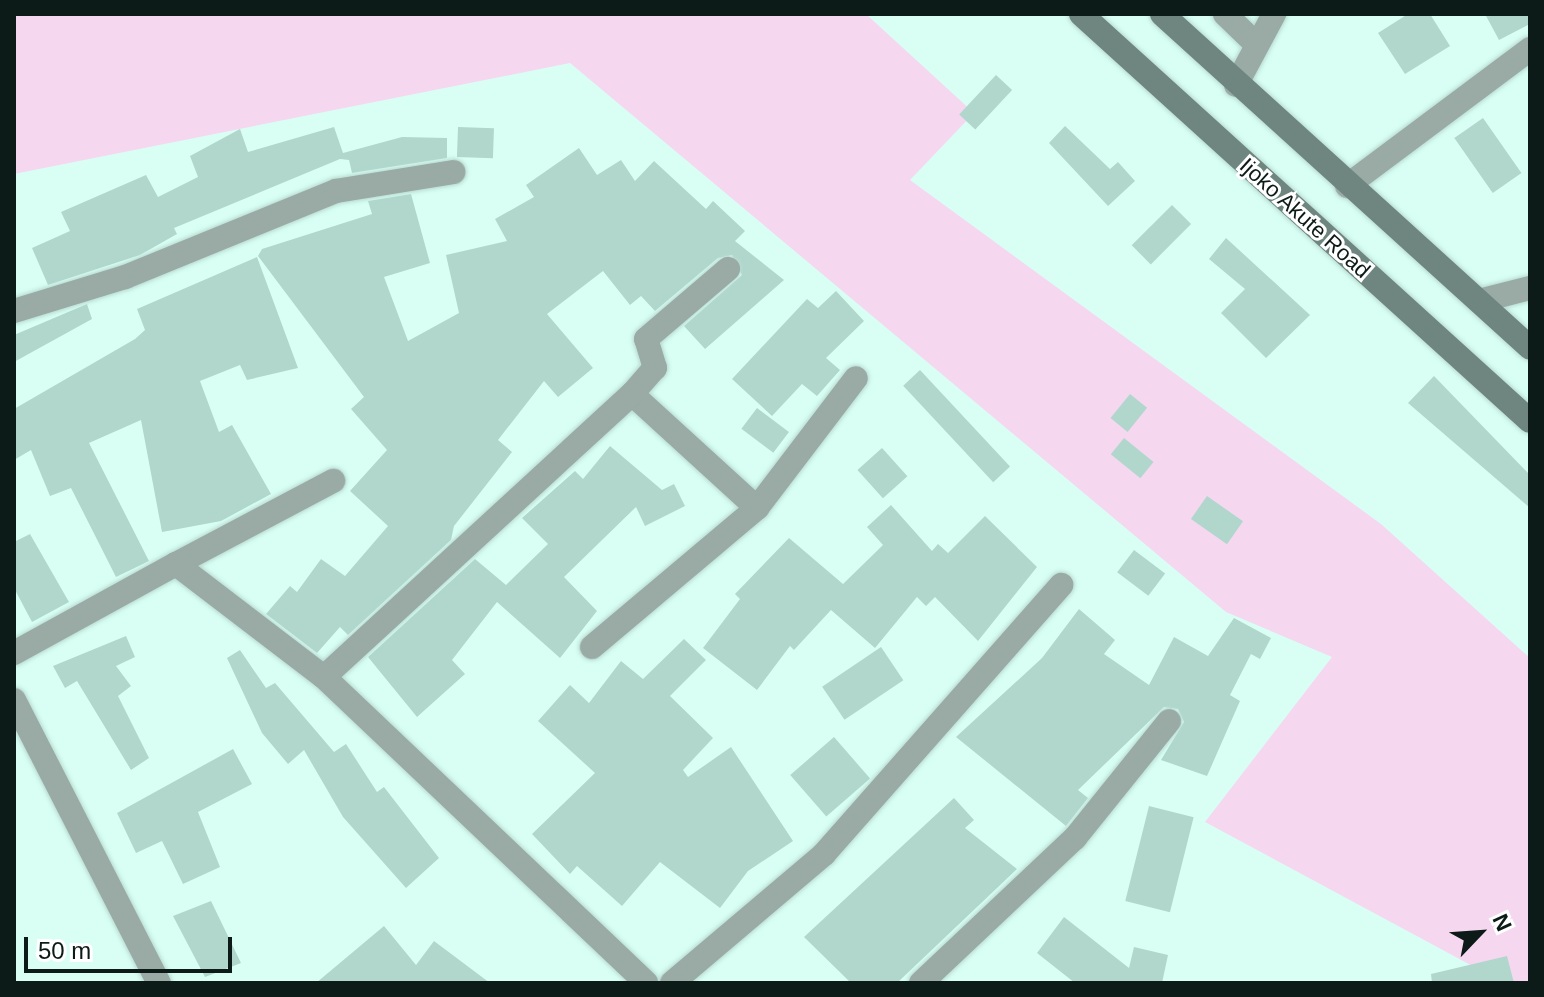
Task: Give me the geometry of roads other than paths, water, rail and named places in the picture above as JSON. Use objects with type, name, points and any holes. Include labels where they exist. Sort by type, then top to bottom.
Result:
[{"type":"main road","name":"Ijoko Akute Road","points":[[1081,14],[1530,421]]},
{"type":"main road","points":[[1162,14],[1347,186],[1530,348]]},
{"type":"street","points":[[1225,14],[1254,42]]},
{"type":"street","points":[[1236,85],[1254,42],[1274,14]]},
{"type":"street","points":[[1347,186],[1530,49]]},
{"type":"street","points":[[14,311],[125,277],[336,191],[453,172]]},
{"type":"street","points":[[324,677],[632,394],[655,368],[646,339],[728,269]]},
{"type":"street","points":[[1479,301],[1530,288]]},
{"type":"street","points":[[592,647],[757,508],[856,378]]},
{"type":"street","points":[[632,394],[757,508]]},
{"type":"street","points":[[14,653],[333,481]]},
{"type":"street","points":[[176,564],[324,677],[646,983]]},
{"type":"street","points":[[672,983],[824,854],[1061,585]]},
{"type":"street","points":[[14,700],[159,983]]},
{"type":"street","points":[[921,983],[1075,838],[1169,721]]}]
